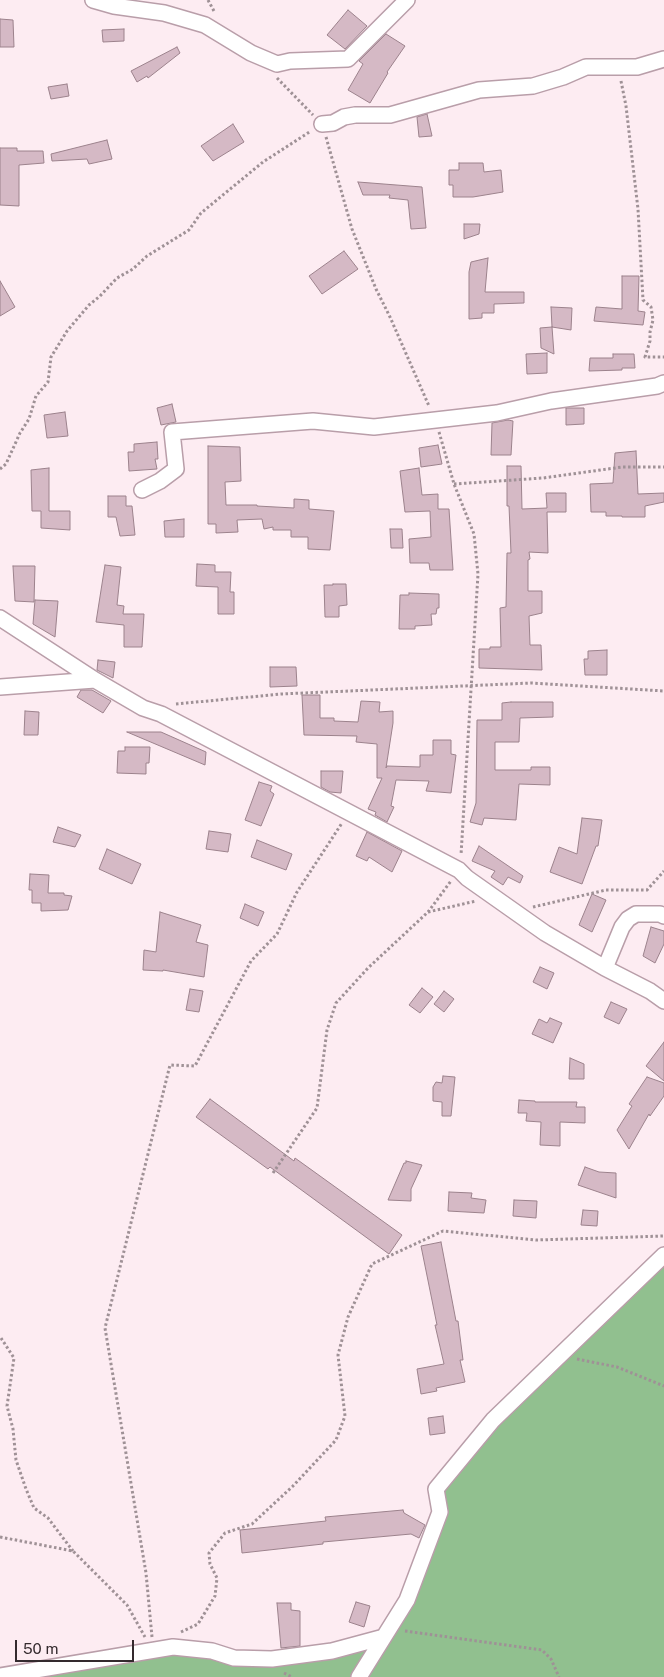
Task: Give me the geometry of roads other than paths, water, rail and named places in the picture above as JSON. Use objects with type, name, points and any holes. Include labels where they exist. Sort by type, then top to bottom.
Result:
[{"type":"street","points":[[93,0],[114,6],[164,13],[205,25],[251,53],[277,64],[290,61],[348,58],[407,0]]},
{"type":"street","points":[[322,124],[333,123],[355,114],[390,115],[479,90],[533,86],[563,77],[586,67],[637,67],[664,59]]},
{"type":"street","points":[[142,490],[160,481],[176,469],[172,432],[313,421],[374,427],[497,413],[552,402],[657,386],[664,383]]},
{"type":"street","points":[[0,618],[95,680],[143,708],[161,714],[459,870],[467,878],[545,933],[605,968],[650,991],[664,1001]]},
{"type":"street","points":[[0,687],[95,680]]},
{"type":"street","points":[[605,968],[622,928],[628,919],[636,914],[660,914],[664,916]]},
{"type":"street","points":[[359,1677],[407,1600],[440,1512],[436,1489],[492,1420],[664,1255]]},
{"type":"street","points":[[0,1676],[173,1647],[212,1651],[234,1658],[272,1659],[332,1651],[384,1638]]}]
